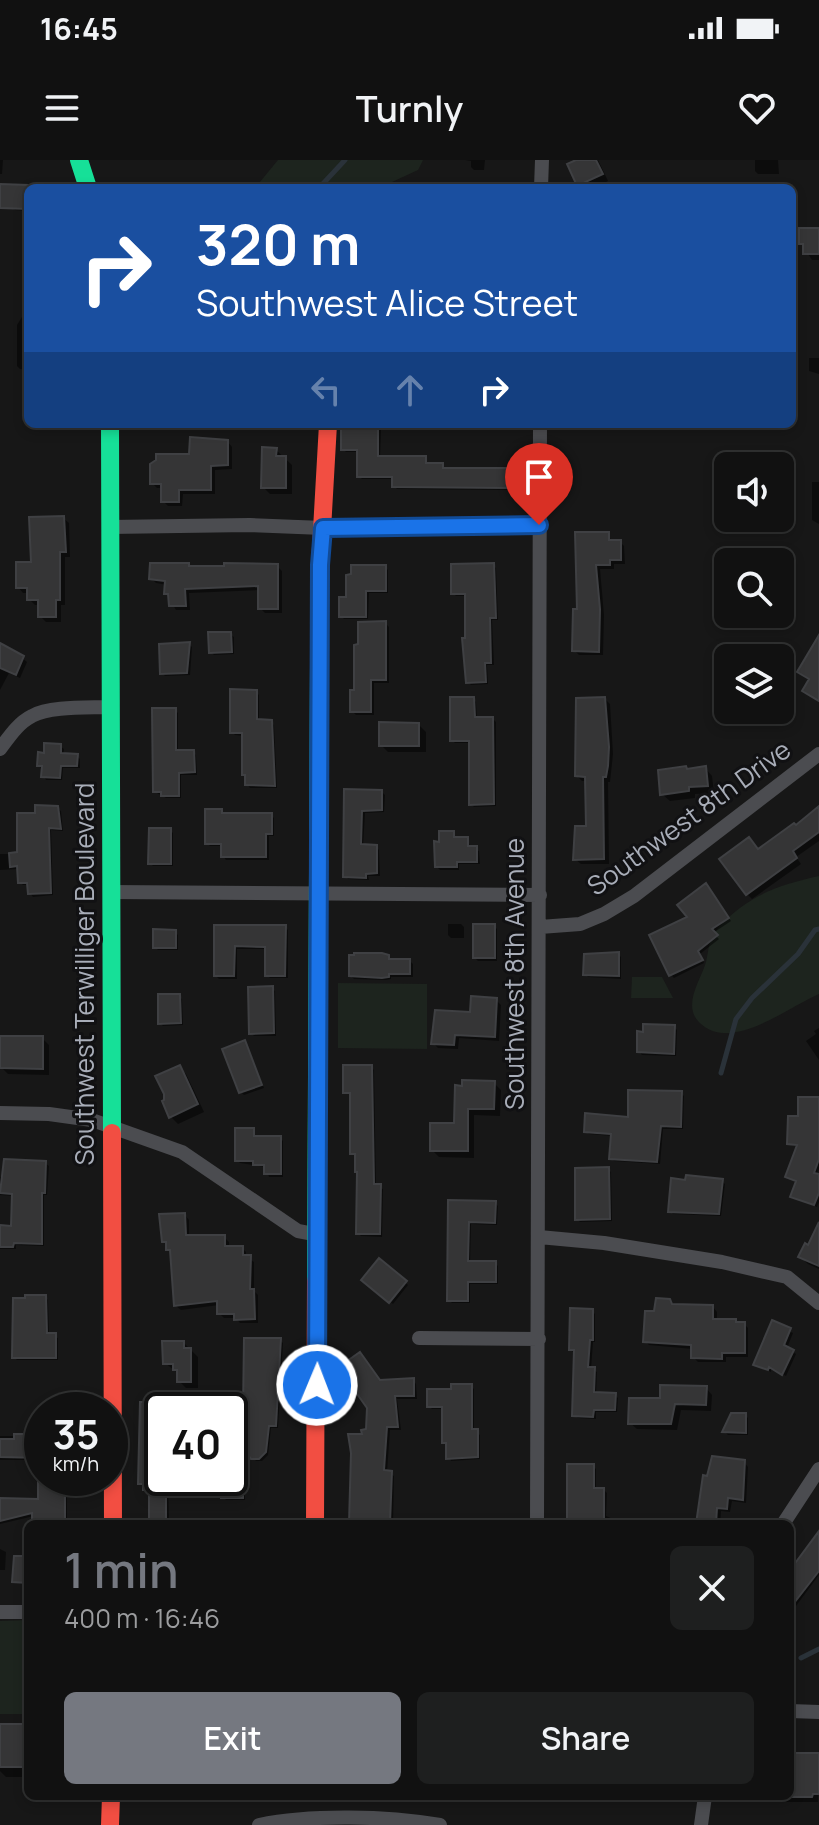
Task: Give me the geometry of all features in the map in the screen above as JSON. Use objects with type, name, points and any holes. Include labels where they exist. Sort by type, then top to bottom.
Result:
[{"type":"main road","points":[[79,160],[87,184]]},
{"type":"main road","name":"Southwest Terwilliger Boulevard","points":[[110,428],[113,1520]]},
{"type":"main road","points":[[315,1520],[319,1235],[317,893],[320,565],[328,428]]},
{"type":"main road","points":[[110,1825],[111,1800]]},
{"type":"street","points":[[541,184],[542,160]]},
{"type":"street","name":"Southwest 8th Avenue","points":[[537,1520],[540,428]]},
{"type":"street","points":[[109,527],[539,525]]},
{"type":"street","points":[[0,749],[15,729],[33,715],[65,709],[110,707]]},
{"type":"street","name":"Southwest 8th Drive","points":[[540,927],[580,924],[634,896],[819,754]]},
{"type":"street","points":[[110,892],[540,895]]},
{"type":"street","points":[[0,1113],[49,1114],[92,1120],[173,1147],[298,1231],[319,1235]]},
{"type":"street","points":[[539,1237],[604,1243],[722,1262],[787,1277],[818,1300]]},
{"type":"street","points":[[419,1338],[539,1339]]},
{"type":"street","points":[[786,1520],[819,1469]]},
{"type":"street","points":[[0,1612],[24,1612]]},
{"type":"street","points":[[794,1711],[819,1712]]},
{"type":"street","points":[[701,1825],[704,1800]]},
{"type":"street","points":[[259,1825],[299,1819],[406,1819],[440,1825]]},
{"type":"shaded area","points":[[278,160],[423,160],[418,170],[388,184],[258,184]]},
{"type":"shaded area","points":[[819,876],[819,994],[747,1029],[720,1033],[703,1026],[695,1017],[692,1002],[715,932],[740,908],[764,893]]},
{"type":"shaded area","points":[[632,977],[662,977],[673,998],[631,998]]},
{"type":"shaded area","points":[[338,983],[427,984],[427,1049],[338,1048]]},
{"type":"shaded area","points":[[24,1620],[24,1714],[0,1714],[0,1621]]},
{"type":"building","points":[[576,160],[596,160],[603,174],[576,184],[567,164]]},
{"type":"building","points":[[0,184],[24,185],[24,209],[0,208]]},
{"type":"building","points":[[799,228],[819,228],[819,254],[803,254],[803,244],[799,244]]},
{"type":"building","points":[[341,428],[378,428],[378,456],[426,456],[426,463],[443,463],[443,468],[507,468],[507,488],[392,487],[392,477],[357,477],[357,450],[341,450]]},
{"type":"building","points":[[190,437],[228,440],[228,465],[211,466],[211,490],[179,490],[179,502],[161,502],[161,484],[150,484],[150,464],[156,460],[156,454],[189,454]]},
{"type":"building","points":[[262,447],[277,448],[276,456],[286,456],[286,488],[261,488]]},
{"type":"building","points":[[64,516],[66,552],[60,552],[60,600],[56,600],[56,617],[38,617],[38,600],[27,600],[27,588],[16,588],[16,562],[31,562],[29,517]]},
{"type":"building","points":[[575,532],[609,532],[609,540],[621,540],[621,560],[610,560],[610,565],[596,565],[600,609],[599,652],[572,651],[573,609],[577,609]]},
{"type":"building","points":[[150,563],[189,563],[189,566],[278,564],[278,609],[258,609],[258,586],[185,589],[186,606],[169,606],[168,594],[164,594],[165,581],[149,579]]},
{"type":"building","points":[[494,563],[496,618],[490,618],[491,663],[485,663],[486,682],[466,683],[462,638],[465,638],[465,594],[451,594],[451,564]]},
{"type":"building","points":[[351,565],[386,565],[386,591],[366,591],[366,617],[339,617],[339,597],[346,597],[346,575],[351,574]]},
{"type":"building","points":[[386,621],[386,680],[371,680],[371,712],[350,712],[358,622]]},
{"type":"building","points":[[208,632],[231,632],[232,652],[209,653]]},
{"type":"building","points":[[819,635],[819,701],[802,691],[809,679],[797,672]]},
{"type":"building","points":[[190,642],[187,673],[160,674],[159,644]]},
{"type":"building","points":[[0,643],[24,656],[16,675],[0,668]]},
{"type":"building","points":[[230,689],[257,690],[257,719],[272,720],[275,786],[245,785],[245,775],[242,775],[242,733],[230,733]]},
{"type":"building","points":[[450,697],[474,697],[475,717],[493,717],[494,804],[469,805],[469,741],[450,741]]},
{"type":"building","points":[[605,697],[609,747],[606,777],[603,777],[604,859],[573,860],[575,826],[586,826],[585,777],[575,776],[576,698]]},
{"type":"building","points":[[152,708],[176,708],[176,750],[194,750],[195,772],[179,773],[179,796],[161,796],[161,792],[153,792]]},
{"type":"building","points":[[379,722],[419,723],[419,746],[379,746]]},
{"type":"building","points":[[44,743],[61,744],[61,753],[78,754],[77,766],[61,766],[60,778],[41,777],[42,766],[37,766],[38,752],[44,753]]},
{"type":"building","points":[[686,766],[687,769],[706,766],[708,786],[689,787],[689,791],[660,795],[658,770]]},
{"type":"building","points":[[344,789],[382,790],[382,810],[362,811],[361,844],[377,845],[377,873],[366,874],[366,878],[343,877]]},
{"type":"building","points":[[35,805],[58,806],[61,829],[49,828],[51,893],[28,894],[27,883],[18,883],[17,866],[10,867],[9,853],[17,852],[17,813],[35,813]]},
{"type":"building","points":[[819,806],[819,832],[793,851],[797,858],[746,895],[719,859],[749,837],[758,849]]},
{"type":"building","points":[[205,809],[222,809],[222,813],[272,813],[272,834],[266,834],[266,857],[221,857],[221,844],[205,844]]},
{"type":"building","points":[[149,828],[171,828],[171,864],[148,864]]},
{"type":"building","points":[[439,831],[454,831],[454,837],[468,837],[468,846],[477,846],[477,862],[457,862],[457,867],[435,867],[434,841],[439,842]]},
{"type":"building","points":[[706,883],[729,918],[712,929],[718,935],[698,951],[703,960],[669,976],[649,935],[687,917],[677,905]]},
{"type":"building","points":[[473,924],[495,924],[495,958],[473,958]]},
{"type":"building","points":[[214,925],[286,925],[285,976],[265,976],[265,947],[235,946],[234,976],[214,976]]},
{"type":"building","points":[[153,929],[176,930],[176,948],[153,948]]},
{"type":"building","points":[[619,952],[619,976],[583,975],[584,954]]},
{"type":"building","points":[[382,953],[389,955],[389,959],[410,959],[410,974],[389,974],[389,977],[382,978],[349,976],[349,955]]},
{"type":"building","points":[[273,986],[274,1033],[249,1034],[248,987]]},
{"type":"building","points":[[158,994],[180,994],[181,1023],[158,1024]]},
{"type":"building","points":[[471,996],[497,998],[495,1037],[455,1035],[454,1045],[431,1044],[435,1010],[470,1012]]},
{"type":"building","points":[[643,1024],[675,1025],[674,1054],[637,1052],[637,1031],[643,1032]]},
{"type":"building","points":[[0,1036],[43,1036],[43,1069],[0,1068]]},
{"type":"building","points":[[245,1040],[262,1085],[239,1093],[222,1049]]},
{"type":"building","points":[[180,1065],[198,1104],[169,1118],[162,1101],[164,1094],[155,1076]]},
{"type":"building","points":[[343,1065],[372,1065],[374,1184],[381,1184],[380,1234],[356,1234],[357,1172],[355,1154],[350,1154],[350,1093],[343,1093]]},
{"type":"building","points":[[462,1080],[495,1081],[494,1109],[468,1109],[468,1151],[430,1151],[430,1123],[454,1123],[455,1085],[462,1086]]},
{"type":"building","points":[[628,1090],[682,1091],[681,1127],[661,1126],[657,1162],[609,1159],[611,1134],[584,1132],[585,1113],[628,1117]]},
{"type":"building","points":[[798,1097],[819,1097],[819,1159],[814,1173],[819,1174],[819,1193],[814,1205],[790,1197],[796,1181],[785,1177],[797,1145],[787,1144],[788,1116],[798,1116]]},
{"type":"building","points":[[235,1128],[254,1128],[254,1136],[281,1136],[281,1174],[264,1174],[264,1165],[253,1165],[253,1161],[235,1161]]},
{"type":"building","points":[[4,1159],[46,1161],[45,1193],[42,1193],[42,1244],[14,1243],[13,1247],[0,1247],[0,1225],[11,1226],[12,1194],[0,1193]]},
{"type":"building","points":[[609,1167],[610,1219],[575,1220],[575,1168]]},
{"type":"building","points":[[686,1175],[723,1179],[719,1214],[668,1212],[671,1178],[685,1180]]},
{"type":"building","points":[[448,1200],[496,1201],[495,1223],[469,1222],[468,1261],[496,1261],[496,1282],[468,1282],[468,1301],[447,1301]]},
{"type":"building","points":[[185,1213],[186,1235],[225,1235],[225,1246],[243,1246],[243,1255],[251,1255],[250,1289],[254,1289],[255,1319],[234,1320],[234,1314],[217,1314],[217,1301],[174,1306],[170,1250],[166,1250],[166,1242],[162,1242],[159,1214]]},
{"type":"building","points":[[819,1222],[819,1266],[798,1257],[805,1243],[808,1245]]},
{"type":"building","points":[[379,1258],[407,1281],[389,1303],[361,1280]]},
{"type":"building","points":[[25,1295],[46,1295],[47,1333],[56,1333],[56,1358],[12,1358],[13,1298],[25,1298]]},
{"type":"building","points":[[656,1298],[670,1299],[672,1304],[713,1305],[713,1319],[745,1322],[745,1353],[722,1353],[722,1359],[691,1358],[691,1345],[643,1342],[645,1311],[654,1311]]},
{"type":"building","points":[[570,1308],[593,1309],[593,1340],[590,1340],[588,1367],[595,1367],[594,1392],[616,1393],[615,1410],[594,1410],[593,1417],[572,1416],[574,1350],[569,1350]]},
{"type":"building","points":[[772,1320],[791,1328],[784,1345],[794,1350],[782,1375],[769,1367],[768,1370],[753,1365]]},
{"type":"building","points":[[244,1338],[281,1338],[276,1426],[269,1426],[266,1452],[259,1459],[251,1459],[248,1455],[248,1392],[243,1392]]},
{"type":"building","points":[[162,1341],[184,1341],[184,1348],[191,1348],[191,1382],[177,1382],[177,1370],[173,1370],[173,1364],[163,1364]]},
{"type":"building","points":[[360,1352],[380,1380],[414,1378],[414,1396],[395,1396],[398,1427],[387,1427],[384,1470],[392,1471],[390,1520],[349,1520],[351,1453],[348,1434],[362,1434],[361,1430],[366,1429],[367,1408],[343,1374],[347,1371],[343,1364]]},
{"type":"building","points":[[451,1384],[472,1384],[472,1429],[478,1429],[478,1457],[446,1459],[446,1443],[442,1443],[442,1407],[427,1407],[427,1389],[451,1389]]},
{"type":"building","points":[[660,1385],[707,1386],[706,1405],[675,1404],[671,1424],[628,1424],[629,1398],[660,1398]]},
{"type":"building","points":[[140,1402],[144,1402],[144,1490],[143,1484],[138,1484]]},
{"type":"building","points":[[731,1413],[746,1413],[746,1433],[722,1432]]},
{"type":"building","points":[[14,1434],[24,1434],[24,1458],[0,1457],[0,1439],[14,1439]]},
{"type":"building","points":[[712,1456],[745,1460],[743,1500],[728,1498],[727,1509],[717,1508],[716,1520],[697,1520],[703,1475],[707,1476]]},
{"type":"building","points":[[567,1464],[594,1464],[594,1488],[604,1488],[604,1520],[567,1520]]},
{"type":"building","points":[[38,1496],[65,1496],[65,1520],[32,1520],[32,1513],[0,1521],[0,1498],[38,1499]]},
{"type":"building","points":[[149,1496],[166,1496],[166,1519],[149,1519]]},
{"type":"building","points":[[221,1496],[243,1496],[243,1498]]},
{"type":"building","points":[[819,1531],[819,1571],[794,1603],[794,1565]]},
{"type":"building","points":[[14,1556],[24,1556],[24,1583],[12,1582]]},
{"type":"building","points":[[0,1724],[24,1724],[24,1767],[0,1767]]},
{"type":"building","points":[[794,1753],[819,1753],[819,1794],[794,1797]]},
{"type":"waterway","points":[[323,184],[345,160]]},
{"type":"waterway","points":[[721,1073],[736,1019],[752,998],[819,929]]},
{"type":"waterway","points":[[801,1658],[819,1649]]},
{"type":"traffic: fast","points":[[79,160],[87,184]]},
{"type":"traffic: fast","points":[[110,428],[112,1133]]},
{"type":"traffic: fast","points":[[316,1281],[319,666]]},
{"type":"traffic: jam","points":[[319,666],[320,565],[328,428]]},
{"type":"traffic: jam","points":[[112,1133],[113,1520]]},
{"type":"traffic: jam","points":[[315,1520],[316,1281]]},
{"type":"traffic: jam","points":[[110,1825],[111,1800]]},
{"type":"route","points":[[317,1385],[320,565],[323,528],[539,525]]}]
